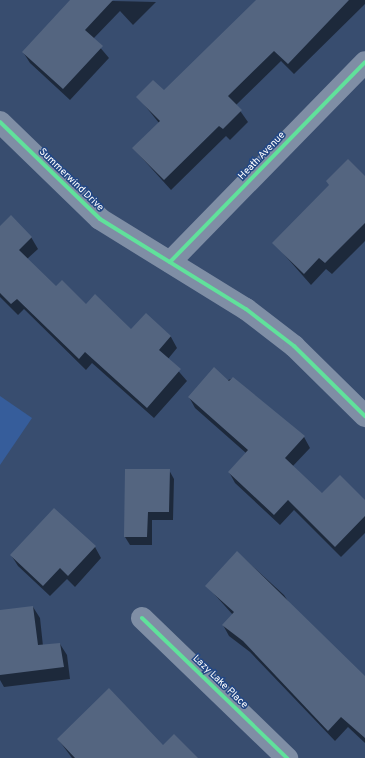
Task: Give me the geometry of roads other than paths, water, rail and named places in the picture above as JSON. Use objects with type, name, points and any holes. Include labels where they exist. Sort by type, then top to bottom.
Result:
[{"type":"street","name":"Heath Avenue","points":[[170,262],[365,62]]},
{"type":"street","name":"Summerwind Drive","points":[[0,122],[100,219],[246,309],[288,342],[365,416]]},
{"type":"street","name":"Lazy Lake Place","points":[[142,618],[287,758]]}]
